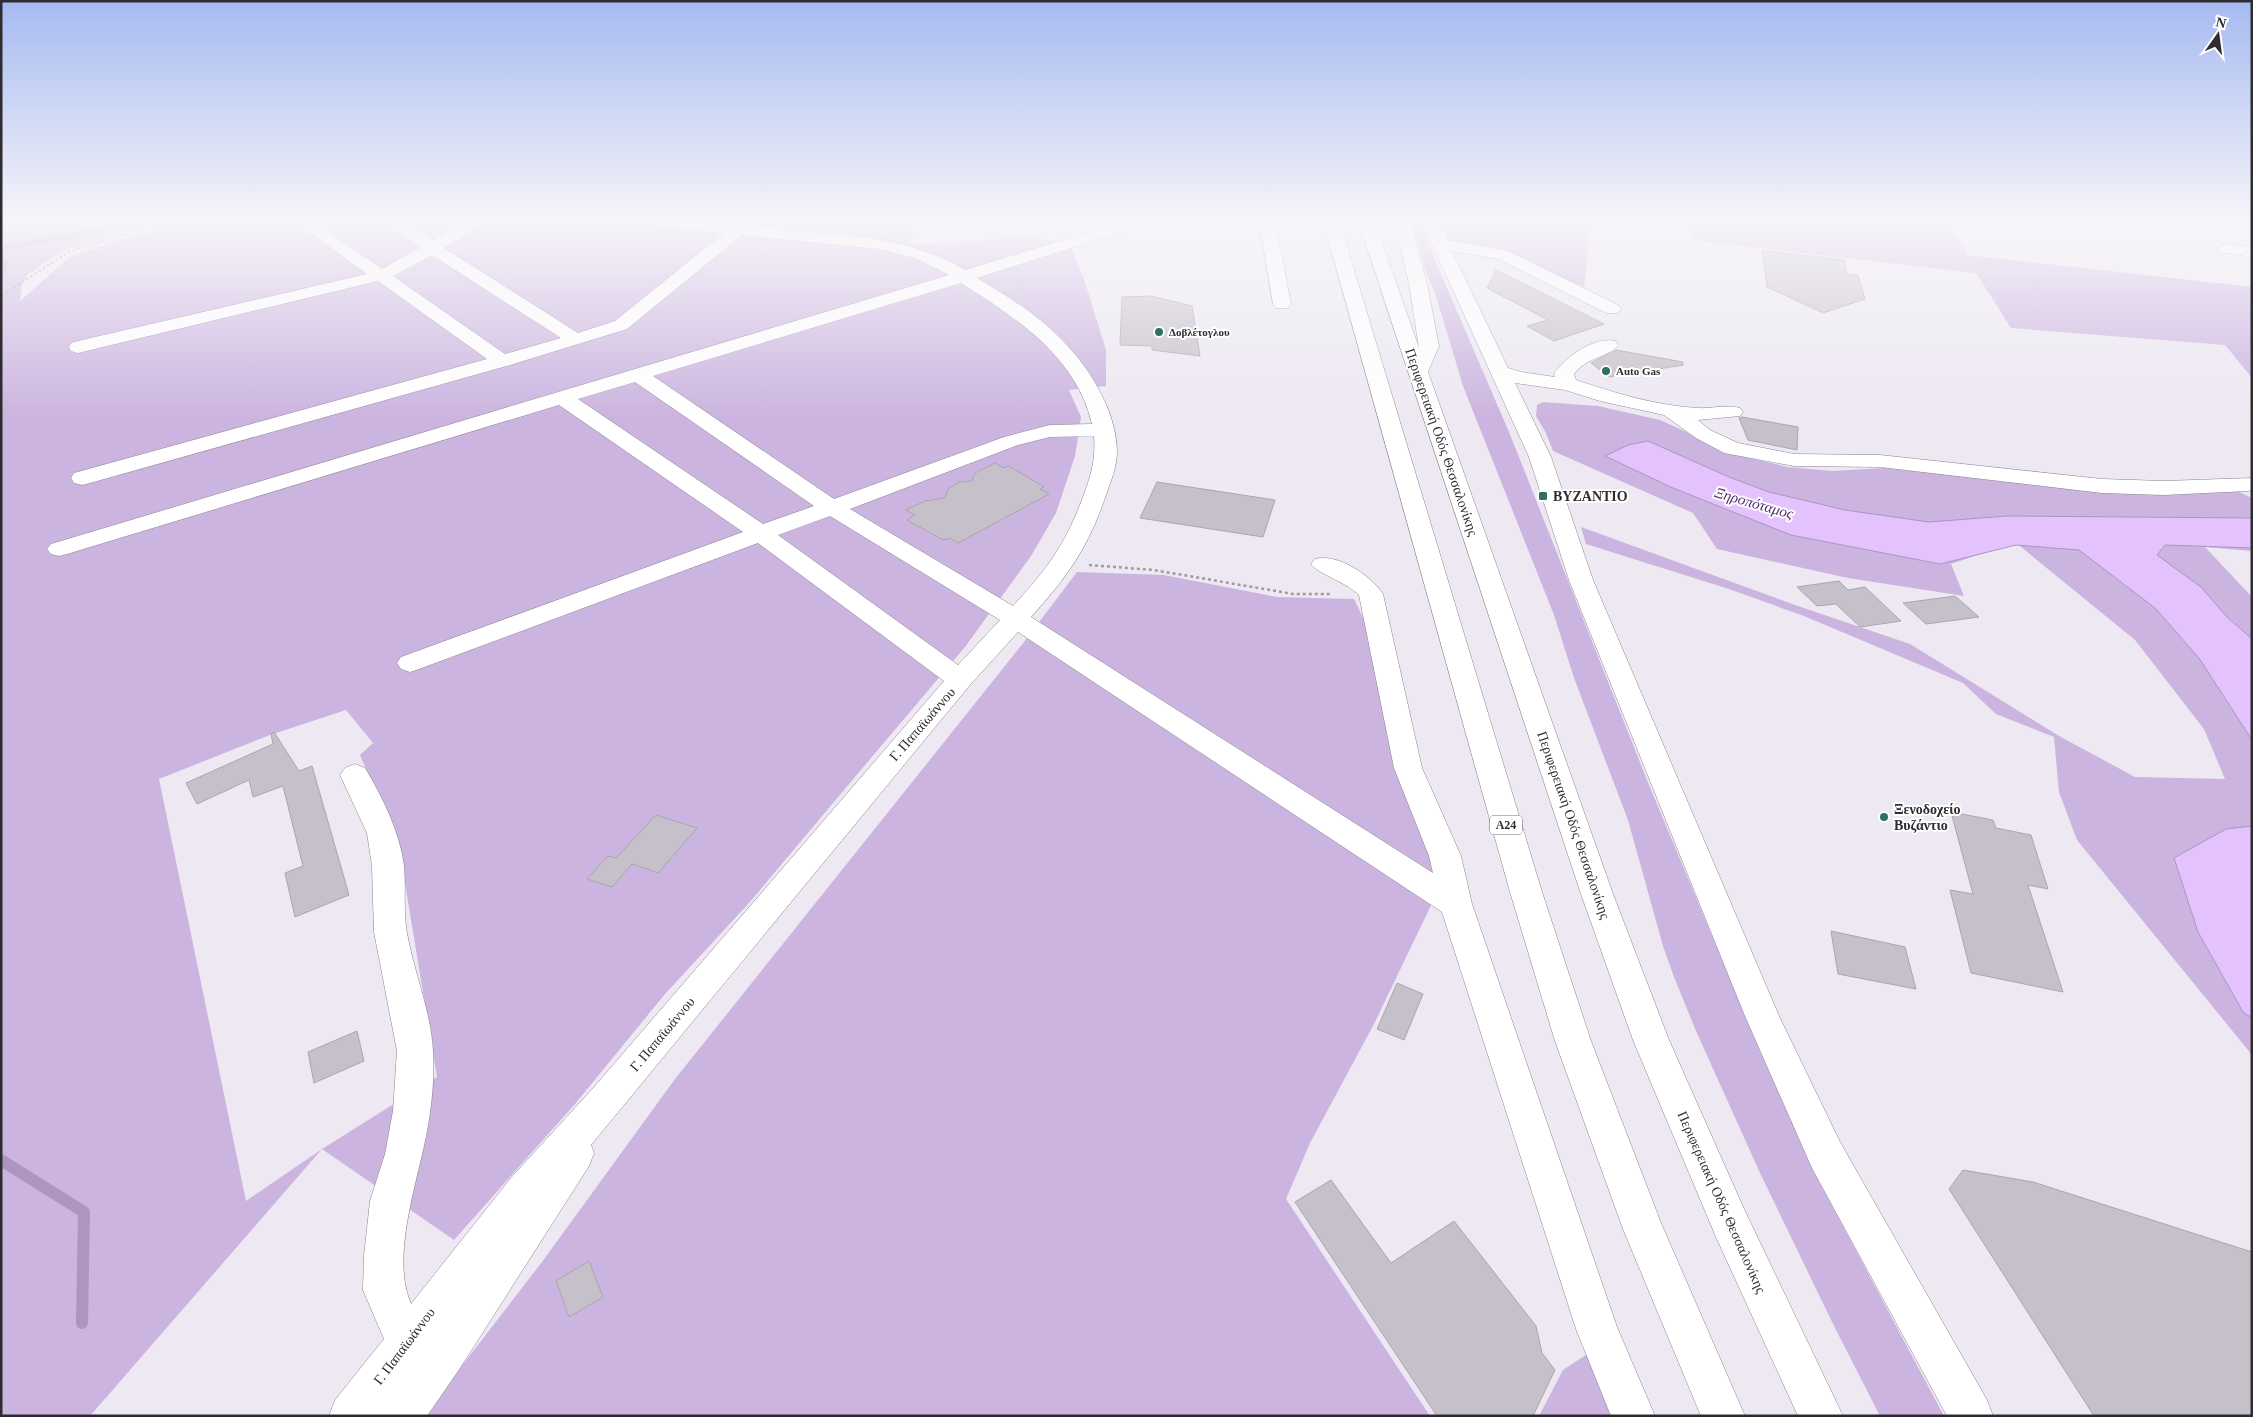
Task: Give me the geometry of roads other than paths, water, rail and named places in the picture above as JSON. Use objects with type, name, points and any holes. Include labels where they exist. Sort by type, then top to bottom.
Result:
[{"type":"main road","points":[[78,347],[337,286]]},
{"type":"main road","points":[[395,286],[503,361]]},
{"type":"main road","points":[[491,286],[576,340]]},
{"type":"main road","points":[[82,478],[576,340],[621,325],[669,286]]},
{"type":"main road","points":[[59,549],[932,286]]},
{"type":"main road","name":"Γ. Παπαϊωάννου","points":[[351,1416],[525,1191],[608,1098],[850,808],[960,680],[1049,582],[1064,562],[1083,529],[1102,476],[1106,451],[1104,430],[1087,385],[1063,351],[1022,314],[980,286]]},
{"type":"main road","points":[[1279,286],[1282,304]]},
{"type":"main road","name":"Α24","points":[[1350,286],[1526,892],[1573,1041],[1643,1229],[1722,1416]]},
{"type":"main road","name":"Περιφερειακή Οδός Θεσσαλονίκης","points":[[1389,286],[1594,885],[1651,1040],[1730,1223],[1821,1416]]},
{"type":"main road","points":[[1418,286],[1430,346],[1418,372]]},
{"type":"main road","points":[[1461,286],[1544,465],[1581,580],[1762,1016],[1826,1155],[1971,1416]]},
{"type":"main road","points":[[1567,286],[1612,309]]},
{"type":"main road","points":[[1568,384],[1564,374],[1568,366],[1586,354],[1609,345]]},
{"type":"main road","points":[[1500,372],[1518,378],[1568,384],[1607,397],[1671,410],[1698,414],[1733,412]]},
{"type":"main road","points":[[638,375],[831,507],[1015,618],[1456,904]]},
{"type":"main road","points":[[1518,408],[1517,399],[1526,394],[1568,384]]},
{"type":"main road","points":[[561,397],[760,533],[960,680]]},
{"type":"main road","points":[[1671,410],[1703,434],[1732,448],[1794,460],[1840,458],[1880,461],[2102,486],[2164,488],[2248,484]]},
{"type":"main road","points":[[410,663],[534,619],[760,533],[1026,436],[1056,431],[1104,430]]},
{"type":"main road","points":[[1323,564],[1348,575],[1365,586],[1371,594],[1408,768],[1445,856],[1456,904],[1596,1329],[1633,1416]]},
{"type":"main road","points":[[355,775],[382,833],[388,866],[390,932],[412,1025],[415,1051],[412,1111],[404,1154],[390,1201],[384,1256],[384,1290],[396,1319],[409,1339],[445,1353]]},
{"type":"main road","points":[[400,1416],[445,1353],[558,1183],[608,1098]]},
{"type":"water","name":"Ξηροπόταμος","points":[[1648,441],[1729,477],[1769,492],[1845,510],[1929,522],[2008,516],[2252,518],[2252,548],[2165,545],[2157,555],[2201,587],[2227,617],[2252,639],[2252,740],[2199,658],[2155,608],[2079,550],[2016,545],[1940,564],[1791,535],[1673,488],[1605,456],[1628,445]]},
{"type":"water","points":[[2252,826],[2252,1018],[2243,1012],[2198,932],[2174,858],[2226,829]]},
{"type":"waterway","points":[[1,1160],[84,1212],[82,1323]]},
{"type":"place","name":"Δοβλέτογλου","points":[[1159,332]]},
{"type":"place","name":"Auto Gas","points":[[1606,371]]},
{"type":"place","name":"ΒΥΖΑΝΤΙΟ","points":[[1543,496]]},
{"type":"place","name":"Ξενοδοχείο Βυζάντιο","points":[[1884,817]]}]
